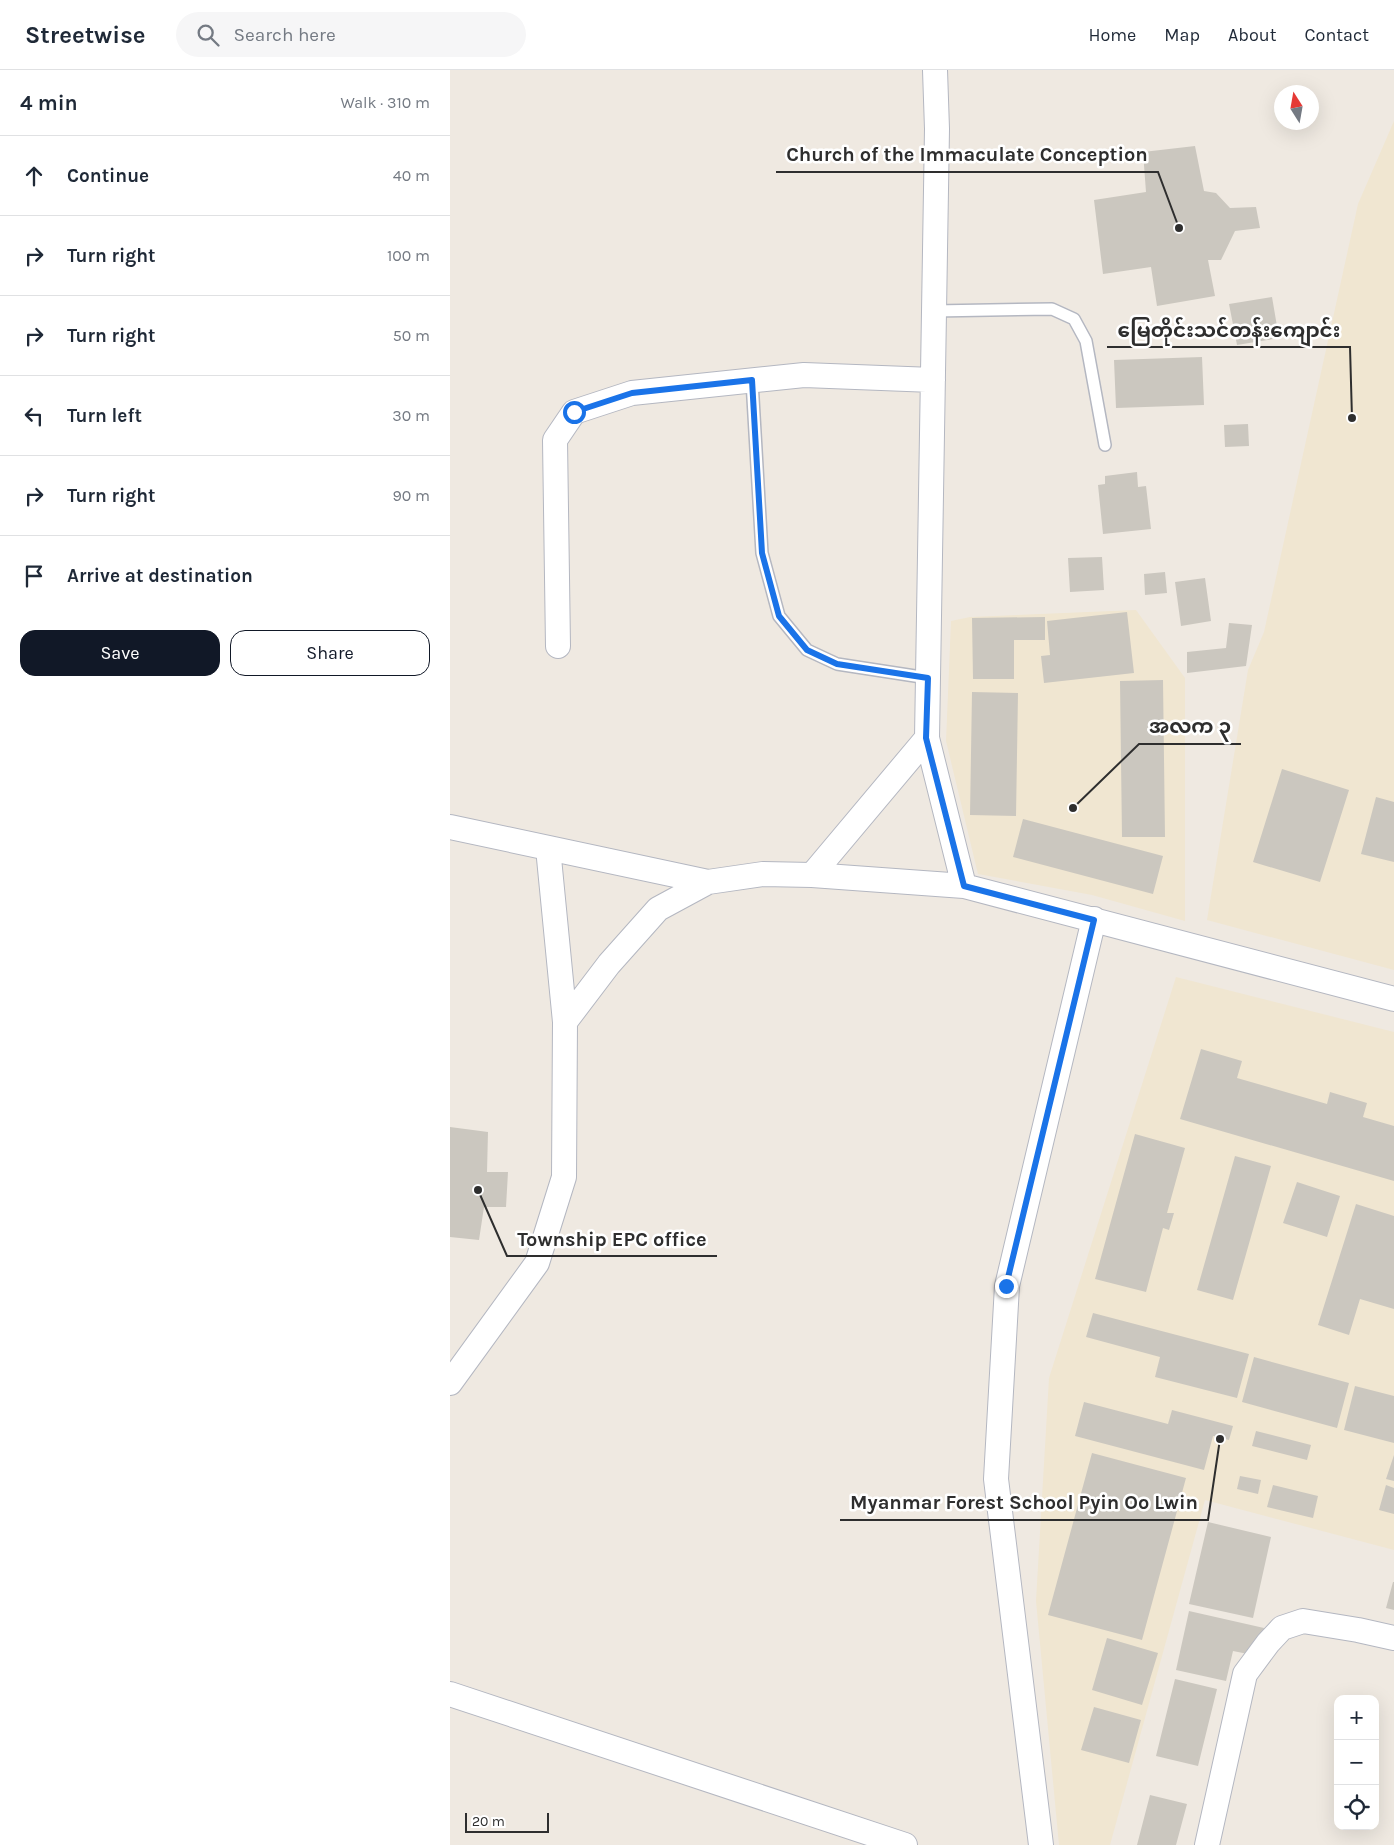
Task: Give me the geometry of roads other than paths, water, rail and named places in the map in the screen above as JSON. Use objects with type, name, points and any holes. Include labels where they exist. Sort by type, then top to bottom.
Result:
[{"type":"street","points":[[935,70],[937,129],[926,738],[964,886]]},
{"type":"street","points":[[558,646],[555,440],[574,412],[632,393],[804,375],[933,380]]},
{"type":"street","points":[[812,875],[926,738]]},
{"type":"street","points":[[450,828],[708,882]]},
{"type":"street","points":[[450,1383],[537,1263],[564,1177],[565,1022],[548,848]]},
{"type":"street","points":[[565,1022],[609,964],[658,909],[708,882],[763,874],[812,875],[964,886],[1394,999]]},
{"type":"street","points":[[1040,1845],[996,1479],[1006,1286],[1094,920]]},
{"type":"street","points":[[1207,1845],[1246,1674],[1268,1642],[1282,1628],[1303,1621],[1394,1638]]},
{"type":"street","points":[[450,1694],[904,1845]]},
{"type":"lane","points":[[934,311],[1052,309],[1074,319],[1086,341],[1105,445]]},
{"type":"lane","points":[[752,380],[762,553],[779,616],[807,650],[837,664],[928,678]]},
{"type":"place","name":"Church of the Immaculate Conception","points":[[1179,228]]},
{"type":"place","name":"မြေတိုင်းသင်တန်းကျောင်း","points":[[1352,418]]},
{"type":"place","name":"အလက ၃","points":[[1073,808]]},
{"type":"place","name":"Township EPC office","points":[[478,1190]]},
{"type":"place","name":"Myanmar Forest School Pyin Oo Lwin","points":[[1220,1439]]}]
